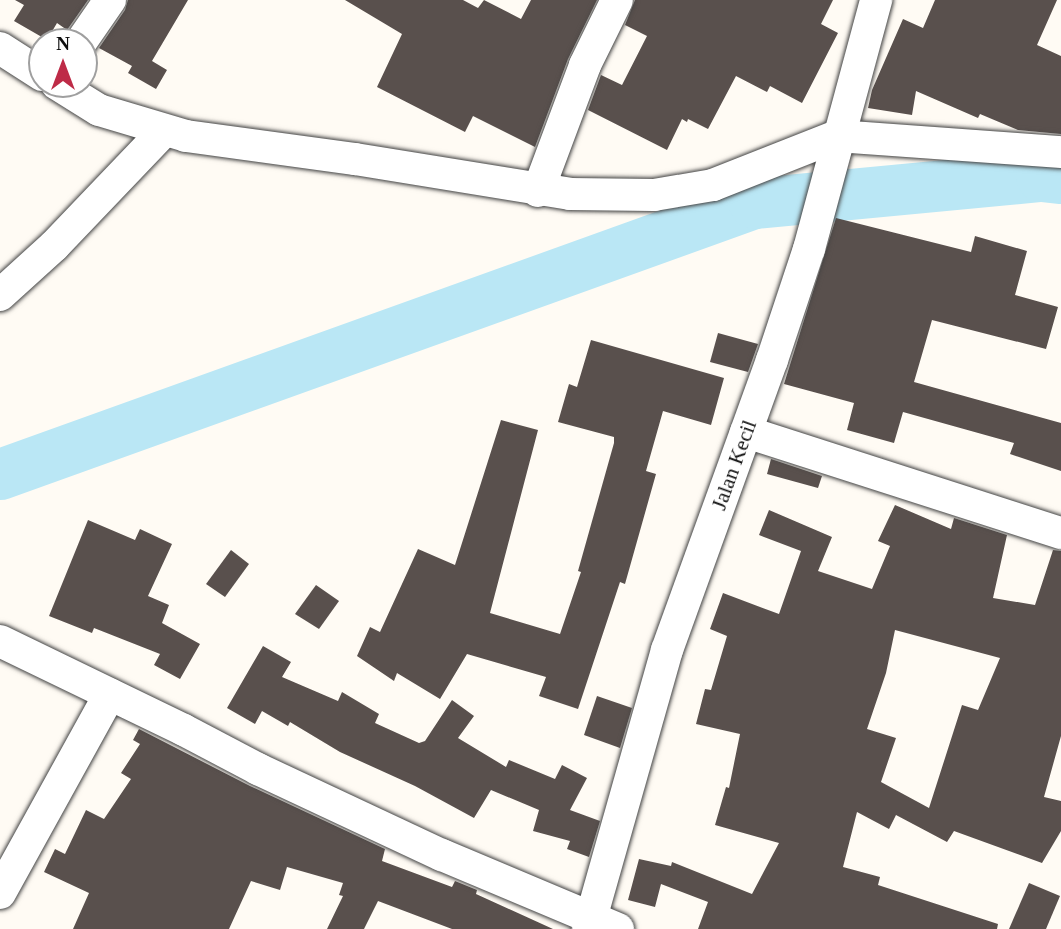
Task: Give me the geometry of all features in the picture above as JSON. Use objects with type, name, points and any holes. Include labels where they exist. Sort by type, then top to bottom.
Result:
[{"type":"street","points":[[91,28],[110,0]]},
{"type":"street","points":[[538,191],[585,65],[617,0]]},
{"type":"street","name":"Jalan Kecil","points":[[599,925],[667,650],[809,249],[876,0]]},
{"type":"street","points":[[0,48],[28,66]]},
{"type":"street","points":[[80,98],[99,110],[164,131],[355,159],[538,191],[654,195],[713,185],[835,150],[1061,152]]},
{"type":"street","points":[[0,295],[54,246],[164,131]]},
{"type":"street","points":[[746,432],[1061,533]]},
{"type":"street","points":[[0,642],[270,775],[599,925]]},
{"type":"street","points":[[0,893],[110,695]]},
{"type":"building","points":[[15,0],[88,0],[68,28],[57,23],[54,28],[28,29],[14,21],[24,5]]},
{"type":"building","points":[[128,0],[188,0],[152,61],[167,70],[156,89],[128,73],[132,66],[99,48],[125,10]]},
{"type":"building","points":[[345,0],[463,0],[478,8],[484,0],[521,19],[531,0],[597,0],[568,59],[535,147],[473,116],[465,132],[377,87],[402,34]]},
{"type":"building","points":[[635,0],[833,0],[821,24],[838,33],[802,103],[770,86],[767,92],[736,76],[708,129],[688,119],[687,122],[682,119],[667,150],[588,110],[601,75],[622,85],[647,36],[625,25]]},
{"type":"building","points":[[935,0],[1057,0],[1037,45],[1061,56],[1061,134],[1018,130],[980,114],[978,118],[916,91],[912,115],[868,108],[872,90],[903,19],[923,28]]},
{"type":"building","points":[[836,218],[971,252],[975,236],[1027,251],[1015,295],[1058,307],[1046,349],[932,320],[914,382],[1061,423],[1061,471],[1010,454],[1014,443],[903,412],[894,443],[847,430],[854,403],[784,384]]},
{"type":"building","points":[[718,333],[758,344],[748,372],[710,362]]},
{"type":"building","points":[[591,340],[724,378],[711,425],[663,411],[646,471],[656,474],[625,584],[620,582],[578,709],[539,696],[546,677],[467,654],[440,699],[397,673],[394,681],[357,656],[370,627],[380,632],[418,549],[455,565],[501,420],[538,430],[490,613],[560,634],[581,572],[578,571],[614,443],[614,437],[558,422],[569,384],[577,387]]},
{"type":"building","points":[[771,459],[822,476],[818,488],[767,474]]},
{"type":"building","points":[[895,505],[951,529],[954,518],[1007,535],[993,598],[1035,605],[1053,550],[1061,551],[1061,736],[1044,797],[1061,801],[1061,831],[1042,863],[954,831],[947,842],[896,815],[889,829],[857,812],[843,867],[880,877],[878,885],[998,924],[997,929],[698,929],[708,902],[661,884],[655,907],[628,900],[639,859],[671,866],[672,862],[752,894],[779,843],[715,825],[726,787],[729,788],[740,734],[696,724],[705,689],[711,690],[727,636],[710,629],[723,593],[779,614],[801,551],[759,535],[769,510],[832,537],[818,571],[872,589],[890,546],[878,541]],"holes":[[[895,630],[1000,658],[978,710],[962,705],[929,808],[881,782],[896,738],[867,729],[886,673]]]},
{"type":"building","points":[[88,520],[135,540],[140,529],[172,544],[148,596],[169,605],[162,623],[200,644],[180,679],[154,665],[160,654],[94,628],[92,633],[49,616]]},
{"type":"building","points":[[231,550],[249,564],[225,597],[206,584]]},
{"type":"building","points":[[316,585],[339,601],[319,629],[295,614]]},
{"type":"building","points":[[263,646],[291,662],[282,677],[338,701],[342,692],[379,714],[375,723],[419,743],[425,741],[452,700],[474,716],[458,738],[506,767],[509,760],[555,779],[562,765],[587,778],[570,810],[600,821],[589,857],[567,849],[570,841],[533,831],[539,810],[491,790],[474,818],[415,786],[340,752],[290,722],[288,726],[262,711],[255,724],[227,708]]},
{"type":"building","points":[[597,696],[632,708],[620,748],[584,735]]},
{"type":"building","points":[[139,729],[250,786],[385,849],[382,861],[452,887],[455,881],[477,890],[476,894],[553,929],[452,929],[378,901],[364,929],[327,929],[343,896],[339,895],[343,883],[287,867],[280,890],[251,881],[229,929],[73,929],[89,893],[44,872],[55,849],[65,854],[86,810],[104,819],[131,779],[121,773],[140,744],[133,740]]},
{"type":"building","points":[[1029,883],[1060,896],[1046,929],[1009,929]]},
{"type":"waterway","points":[[0,474],[754,203],[1041,176],[1061,178]]}]
